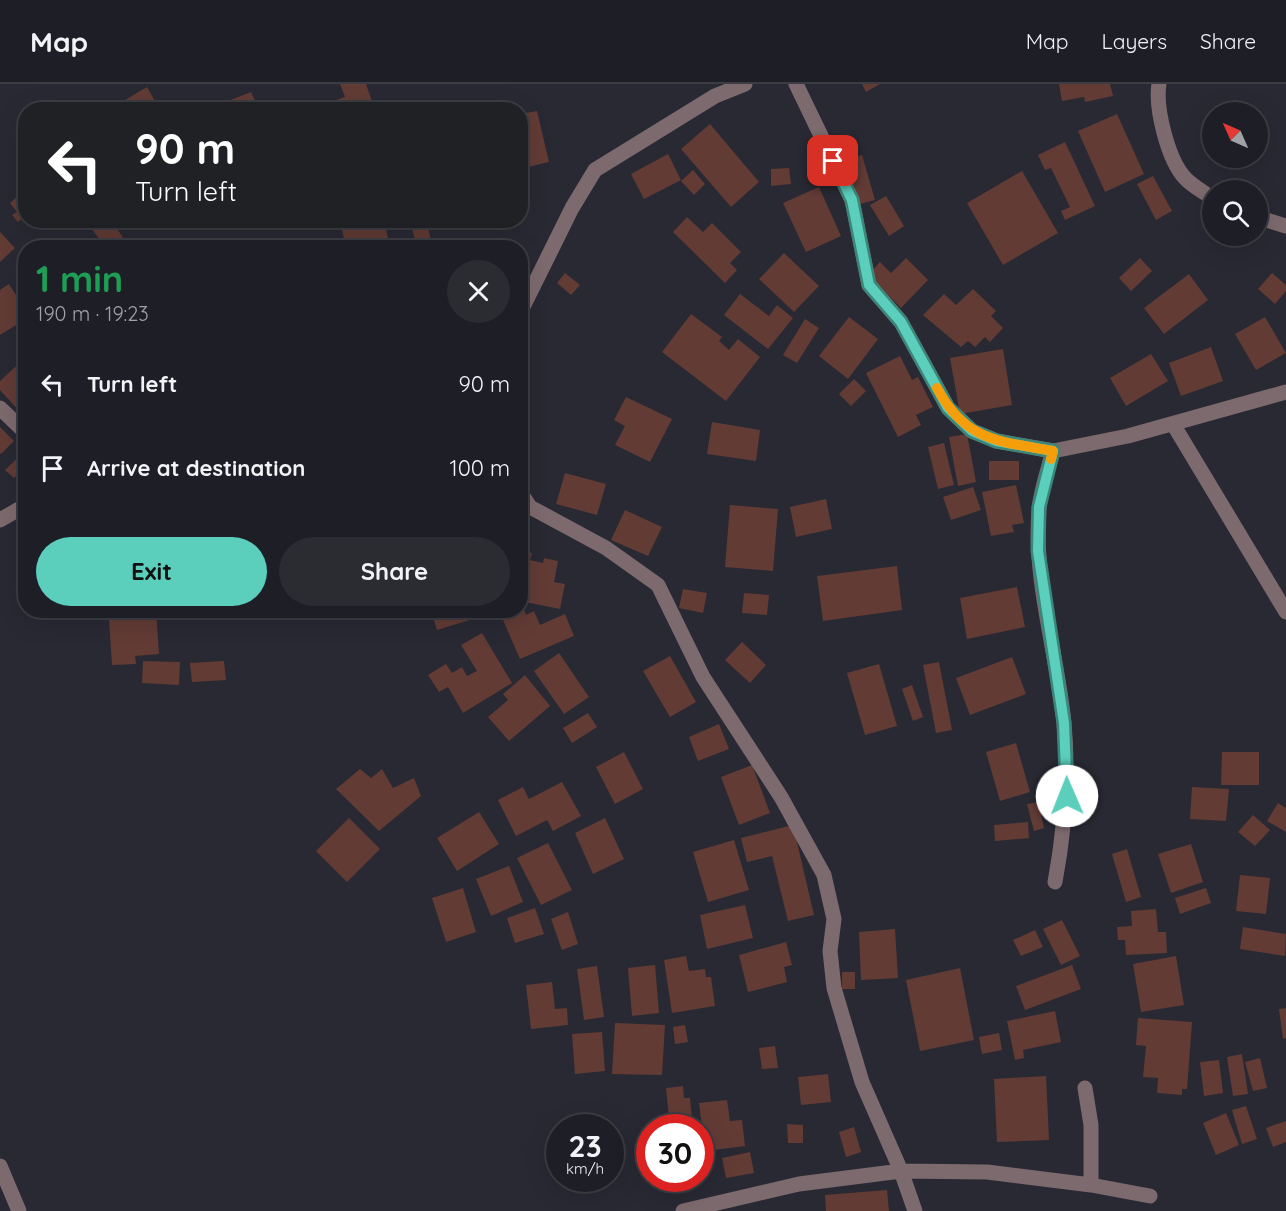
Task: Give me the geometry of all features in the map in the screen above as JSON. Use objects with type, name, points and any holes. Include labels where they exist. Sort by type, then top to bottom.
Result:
[{"type":"street","points":[[528,297],[572,208],[595,170],[715,96],[745,84]]},
{"type":"street","points":[[796,84],[852,200],[869,285],[901,322],[948,408],[972,431],[996,441],[1053,451],[1128,436],[1286,392]]},
{"type":"street","points":[[1159,84],[1160,114],[1168,144],[1184,178],[1202,191]]},
{"type":"street","points":[[1268,220],[1286,226]]},
{"type":"street","points":[[0,408],[18,425]]},
{"type":"street","points":[[1173,424],[1286,612]]},
{"type":"street","points":[[1053,451],[1039,507],[1038,551],[1050,641],[1057,667],[1067,764],[1065,828],[1055,882]]},
{"type":"street","points":[[528,504],[606,548],[658,585],[703,676],[781,797],[824,875],[834,919],[830,951],[834,988],[862,1082],[901,1171],[915,1211]]},
{"type":"street","points":[[0,520],[18,510]]},
{"type":"street","points":[[1085,1088],[1090,1125],[1090,1185]]},
{"type":"street","points":[[0,1166],[19,1211]]},
{"type":"street","points":[[683,1211],[728,1205],[799,1184],[901,1171],[987,1172],[1090,1185],[1150,1196]]},
{"type":"building","points":[[340,84],[366,84],[372,102],[331,102],[345,97]]},
{"type":"building","points":[[862,84],[880,84],[866,92]]},
{"type":"building","points":[[1059,84],[1110,84],[1113,96],[1085,102],[1084,97],[1062,101]]},
{"type":"building","points":[[147,87],[155,102],[122,102]]},
{"type":"building","points":[[251,92],[255,102],[226,102]]},
{"type":"building","points":[[537,111],[549,162],[528,167],[528,113]]},
{"type":"building","points":[[1117,114],[1144,174],[1105,192],[1078,131]]},
{"type":"building","points":[[710,124],[759,182],[731,207],[681,149]]},
{"type":"building","points":[[1065,142],[1095,206],[1065,220],[1061,211],[1070,207],[1051,168],[1045,170],[1038,155]]},
{"type":"building","points":[[668,154],[681,180],[644,199],[631,174]]},
{"type":"building","points":[[862,155],[875,200],[856,205],[843,160]]},
{"type":"building","points":[[789,168],[791,184],[771,186],[771,169]]},
{"type":"building","points":[[693,170],[705,184],[694,195],[681,181]]},
{"type":"building","points":[[1022,171],[1058,233],[1003,265],[967,203]]},
{"type":"building","points":[[1153,176],[1172,211],[1156,220],[1137,184]]},
{"type":"building","points":[[819,187],[841,236],[806,252],[783,203]]},
{"type":"building","points":[[18,196],[18,222],[12,215],[17,212],[10,203]]},
{"type":"building","points":[[886,196],[904,226],[889,236],[870,205]]},
{"type":"building","points":[[687,217],[703,232],[712,223],[741,252],[730,263],[737,270],[725,283],[673,232]]},
{"type":"building","points":[[91,228],[116,228],[123,237],[118,240],[100,240]]},
{"type":"building","points":[[342,228],[386,228],[388,240],[344,240]]},
{"type":"building","points":[[412,228],[428,228],[431,240],[415,240]]},
{"type":"building","points":[[0,232],[15,248],[0,262]]},
{"type":"building","points":[[784,253],[819,286],[794,312],[759,279]]},
{"type":"building","points":[[906,258],[928,280],[901,308],[868,275],[880,262],[891,273]]},
{"type":"building","points":[[1140,258],[1152,271],[1131,291],[1119,278]]},
{"type":"building","points":[[565,273],[580,285],[571,295],[557,283]]},
{"type":"building","points":[[1272,273],[1286,285],[1286,291],[1275,304],[1258,289]]},
{"type":"building","points":[[1189,274],[1208,300],[1164,334],[1144,308]]},
{"type":"building","points":[[9,284],[18,298],[18,324],[0,335],[0,290]]},
{"type":"building","points":[[973,289],[996,311],[991,316],[1003,328],[990,342],[985,337],[975,347],[968,341],[961,347],[923,315],[944,294],[956,305]]},
{"type":"building","points":[[740,294],[769,316],[777,305],[793,318],[768,349],[724,315]]},
{"type":"building","points":[[691,314],[722,337],[719,341],[729,350],[738,339],[760,357],[726,401],[662,352]]},
{"type":"building","points":[[849,317],[878,339],[848,379],[819,356]]},
{"type":"building","points":[[1265,317],[1286,353],[1256,370],[1235,334]]},
{"type":"building","points":[[805,319],[819,328],[797,363],[783,355]]},
{"type":"building","points":[[1211,347],[1223,381],[1181,396],[1169,363]]},
{"type":"building","points":[[1003,349],[1012,405],[960,414],[950,358]]},
{"type":"building","points":[[1151,354],[1168,381],[1126,406],[1110,378]]},
{"type":"building","points":[[900,356],[912,380],[918,377],[933,407],[916,415],[921,425],[898,437],[866,373]]},
{"type":"building","points":[[18,364],[18,410],[0,390],[0,381]]},
{"type":"building","points":[[854,379],[866,391],[851,406],[839,394]]},
{"type":"building","points":[[626,397],[672,419],[650,462],[615,445],[625,426],[614,420]]},
{"type":"building","points":[[712,422],[760,430],[756,461],[707,454]]},
{"type":"building","points":[[0,427],[14,441],[1,454],[0,453]]},
{"type":"building","points":[[967,434],[976,482],[958,486],[949,437]]},
{"type":"building","points":[[944,443],[954,485],[938,489],[928,447]]},
{"type":"building","points":[[18,458],[18,474],[14,478],[5,470]]},
{"type":"building","points":[[989,461],[1019,461],[1019,480],[989,480]]},
{"type":"building","points":[[565,473],[606,484],[597,515],[556,504]]},
{"type":"building","points":[[1016,485],[1024,523],[1012,525],[1014,532],[991,536],[982,492]]},
{"type":"building","points":[[973,487],[981,510],[951,520],[943,497]]},
{"type":"building","points":[[826,499],[832,529],[796,537],[790,507]]},
{"type":"building","points":[[730,505],[778,509],[773,571],[725,567]]},
{"type":"building","points":[[625,510],[662,527],[648,556],[611,540]]},
{"type":"building","points":[[528,552],[532,553],[530,560],[543,563],[544,558],[558,561],[554,582],[565,584],[560,609],[528,603]]},
{"type":"building","points":[[897,566],[902,610],[823,621],[817,576]]},
{"type":"building","points":[[1017,587],[1025,627],[967,639],[960,598]]},
{"type":"building","points":[[683,589],[707,593],[703,613],[679,608]]},
{"type":"building","points":[[744,593],[769,595],[767,615],[742,613]]},
{"type":"building","points":[[534,611],[540,625],[565,614],[574,636],[520,659],[502,618],[528,618],[528,614]]},
{"type":"building","points":[[157,618],[159,654],[135,656],[136,664],[112,665],[109,619]]},
{"type":"building","points":[[433,618],[476,618],[437,630]]},
{"type":"building","points":[[482,633],[512,683],[463,713],[448,687],[439,692],[428,675],[446,664],[452,673],[462,667],[467,676],[477,671],[461,645]]},
{"type":"building","points":[[742,642],[766,665],[750,683],[725,660]]},
{"type":"building","points":[[559,653],[589,697],[564,714],[534,671]]},
{"type":"building","points":[[670,656],[696,702],[670,717],[643,671]]},
{"type":"building","points":[[1012,657],[1026,694],[970,715],[956,678]]},
{"type":"building","points":[[143,661],[180,662],[179,685],[142,683]]},
{"type":"building","points":[[224,661],[226,680],[192,682],[190,663]]},
{"type":"building","points":[[939,662],[952,730],[936,733],[923,665]]},
{"type":"building","points":[[879,664],[897,726],[865,735],[847,673]]},
{"type":"building","points":[[525,675],[550,706],[509,741],[488,717],[508,700],[503,694]]},
{"type":"building","points":[[912,685],[923,717],[913,721],[902,689]]},
{"type":"building","points":[[588,713],[597,727],[572,743],[563,728]]},
{"type":"building","points":[[719,724],[729,749],[698,761],[689,737]]},
{"type":"building","points":[[1016,743],[1030,792],[1000,801],[986,752]]},
{"type":"building","points":[[624,752],[643,789],[615,804],[596,767]]},
{"type":"building","points":[[1222,752],[1259,752],[1259,785],[1221,785]]},
{"type":"building","points":[[752,765],[770,813],[739,825],[721,777]]},
{"type":"building","points":[[360,769],[371,778],[382,769],[393,788],[414,778],[421,796],[379,831],[336,789]]},
{"type":"building","points":[[562,782],[581,816],[553,831],[547,820],[516,836],[498,800],[523,787],[529,799]]},
{"type":"building","points":[[1192,787],[1229,789],[1226,821],[1190,819]]},
{"type":"building","points":[[1038,802],[1044,828],[1034,831],[1027,804]]},
{"type":"building","points":[[1278,803],[1286,808],[1286,832],[1267,821]]},
{"type":"building","points":[[479,812],[499,844],[457,871],[437,838]]},
{"type":"building","points":[[1253,815],[1270,830],[1255,846],[1238,832]]},
{"type":"building","points":[[349,818],[380,849],[347,882],[316,851]]},
{"type":"building","points":[[605,818],[624,859],[593,874],[575,833]]},
{"type":"building","points":[[1028,822],[1029,838],[995,841],[994,825]]},
{"type":"building","points":[[793,825],[814,915],[788,921],[772,856],[747,862],[741,838]]},
{"type":"building","points":[[734,840],[749,890],[708,902],[693,852]]},
{"type":"building","points":[[548,843],[572,890],[541,905],[517,858]]},
{"type":"building","points":[[1191,844],[1203,882],[1171,893],[1158,854]]},
{"type":"building","points":[[1127,849],[1141,897],[1126,902],[1112,854]]},
{"type":"building","points":[[509,866],[523,902],[491,916],[476,879]]},
{"type":"building","points":[[1240,875],[1270,878],[1266,914],[1236,911]]},
{"type":"building","points":[[463,888],[476,932],[446,942],[432,898]]},
{"type":"building","points":[[1206,888],[1211,903],[1180,914],[1175,898]]},
{"type":"building","points":[[745,905],[753,938],[707,949],[700,915]]},
{"type":"building","points":[[535,908],[544,934],[515,943],[507,918]]},
{"type":"building","points":[[1156,909],[1158,932],[1166,932],[1167,953],[1126,955],[1125,940],[1118,940],[1117,927],[1132,926],[1131,911]]},
{"type":"building","points":[[568,912],[578,944],[562,950],[551,919]]},
{"type":"building","points":[[1062,920],[1080,956],[1061,965],[1043,929]]},
{"type":"building","points":[[1243,927],[1286,934],[1285,956],[1240,949]]},
{"type":"building","points":[[895,929],[898,978],[861,980],[859,932]]},
{"type":"building","points":[[1035,930],[1043,947],[1021,956],[1013,940]]},
{"type":"building","points":[[786,942],[792,965],[784,967],[787,982],[748,992],[739,955]]},
{"type":"building","points":[[686,956],[689,971],[705,969],[706,977],[711,977],[715,1006],[672,1013],[664,960]]},
{"type":"building","points":[[1176,956],[1184,1005],[1141,1012],[1133,964]]},
{"type":"building","points":[[655,965],[659,1013],[632,1016],[628,968]]},
{"type":"building","points":[[1072,965],[1081,989],[1025,1010],[1016,986]]},
{"type":"building","points":[[597,966],[604,1017],[584,1020],[577,969]]},
{"type":"building","points":[[960,968],[974,1040],[920,1051],[906,980]]},
{"type":"building","points":[[842,972],[855,972],[855,989],[842,989]]},
{"type":"building","points":[[552,982],[555,1009],[567,1008],[568,1025],[531,1029],[526,985]]},
{"type":"building","points":[[1286,1008],[1286,1038],[1283,1039],[1279,1009]]},
{"type":"building","points":[[1055,1011],[1061,1042],[1023,1050],[1024,1058],[1015,1060],[1007,1021]]},
{"type":"building","points":[[1138,1018],[1192,1022],[1187,1089],[1182,1089],[1182,1095],[1157,1093],[1158,1078],[1143,1077],[1146,1046],[1136,1045]]},
{"type":"building","points":[[615,1023],[665,1025],[662,1075],[612,1074]]},
{"type":"building","points":[[685,1025],[688,1042],[675,1044],[673,1027]]},
{"type":"building","points":[[602,1032],[605,1071],[575,1074],[572,1034]]},
{"type":"building","points":[[999,1033],[1002,1050],[982,1054],[979,1037]]},
{"type":"building","points":[[775,1046],[778,1068],[762,1069],[759,1048]]},
{"type":"building","points":[[1242,1054],[1248,1094],[1233,1096],[1227,1057]]},
{"type":"building","points":[[1260,1058],[1267,1088],[1253,1091],[1245,1062]]},
{"type":"building","points":[[1219,1060],[1223,1093],[1204,1096],[1200,1062]]},
{"type":"building","points":[[828,1074],[831,1102],[801,1105],[798,1077]]},
{"type":"building","points":[[1046,1076],[1049,1140],[997,1142],[994,1079]]},
{"type":"building","points":[[683,1086],[684,1098],[690,1098],[692,1114],[669,1114],[666,1088]]},
{"type":"building","points":[[727,1100],[730,1121],[742,1120],[745,1146],[714,1150],[714,1114],[700,1114],[699,1103]]},
{"type":"building","points":[[1246,1106],[1257,1139],[1242,1144],[1232,1110]]},
{"type":"building","points":[[1226,1113],[1239,1145],[1216,1155],[1203,1123]]},
{"type":"building","points":[[1286,1121],[1286,1142],[1273,1147],[1266,1128]]},
{"type":"building","points":[[787,1124],[803,1125],[803,1143],[788,1143]]},
{"type":"building","points":[[854,1127],[861,1152],[846,1157],[839,1132]]},
{"type":"building","points":[[750,1152],[754,1173],[726,1178],[722,1158]]},
{"type":"building","points":[[887,1190],[889,1211],[826,1211],[825,1195]]},
{"type":"slow traffic","points":[[937,388],[948,408],[972,431],[996,441],[1053,451],[1051,459]]},
{"type":"route","points":[[833,161],[852,200],[869,285],[901,322],[948,408],[972,431],[996,441],[1053,451],[1039,507],[1038,551],[1064,723],[1067,796]]}]
